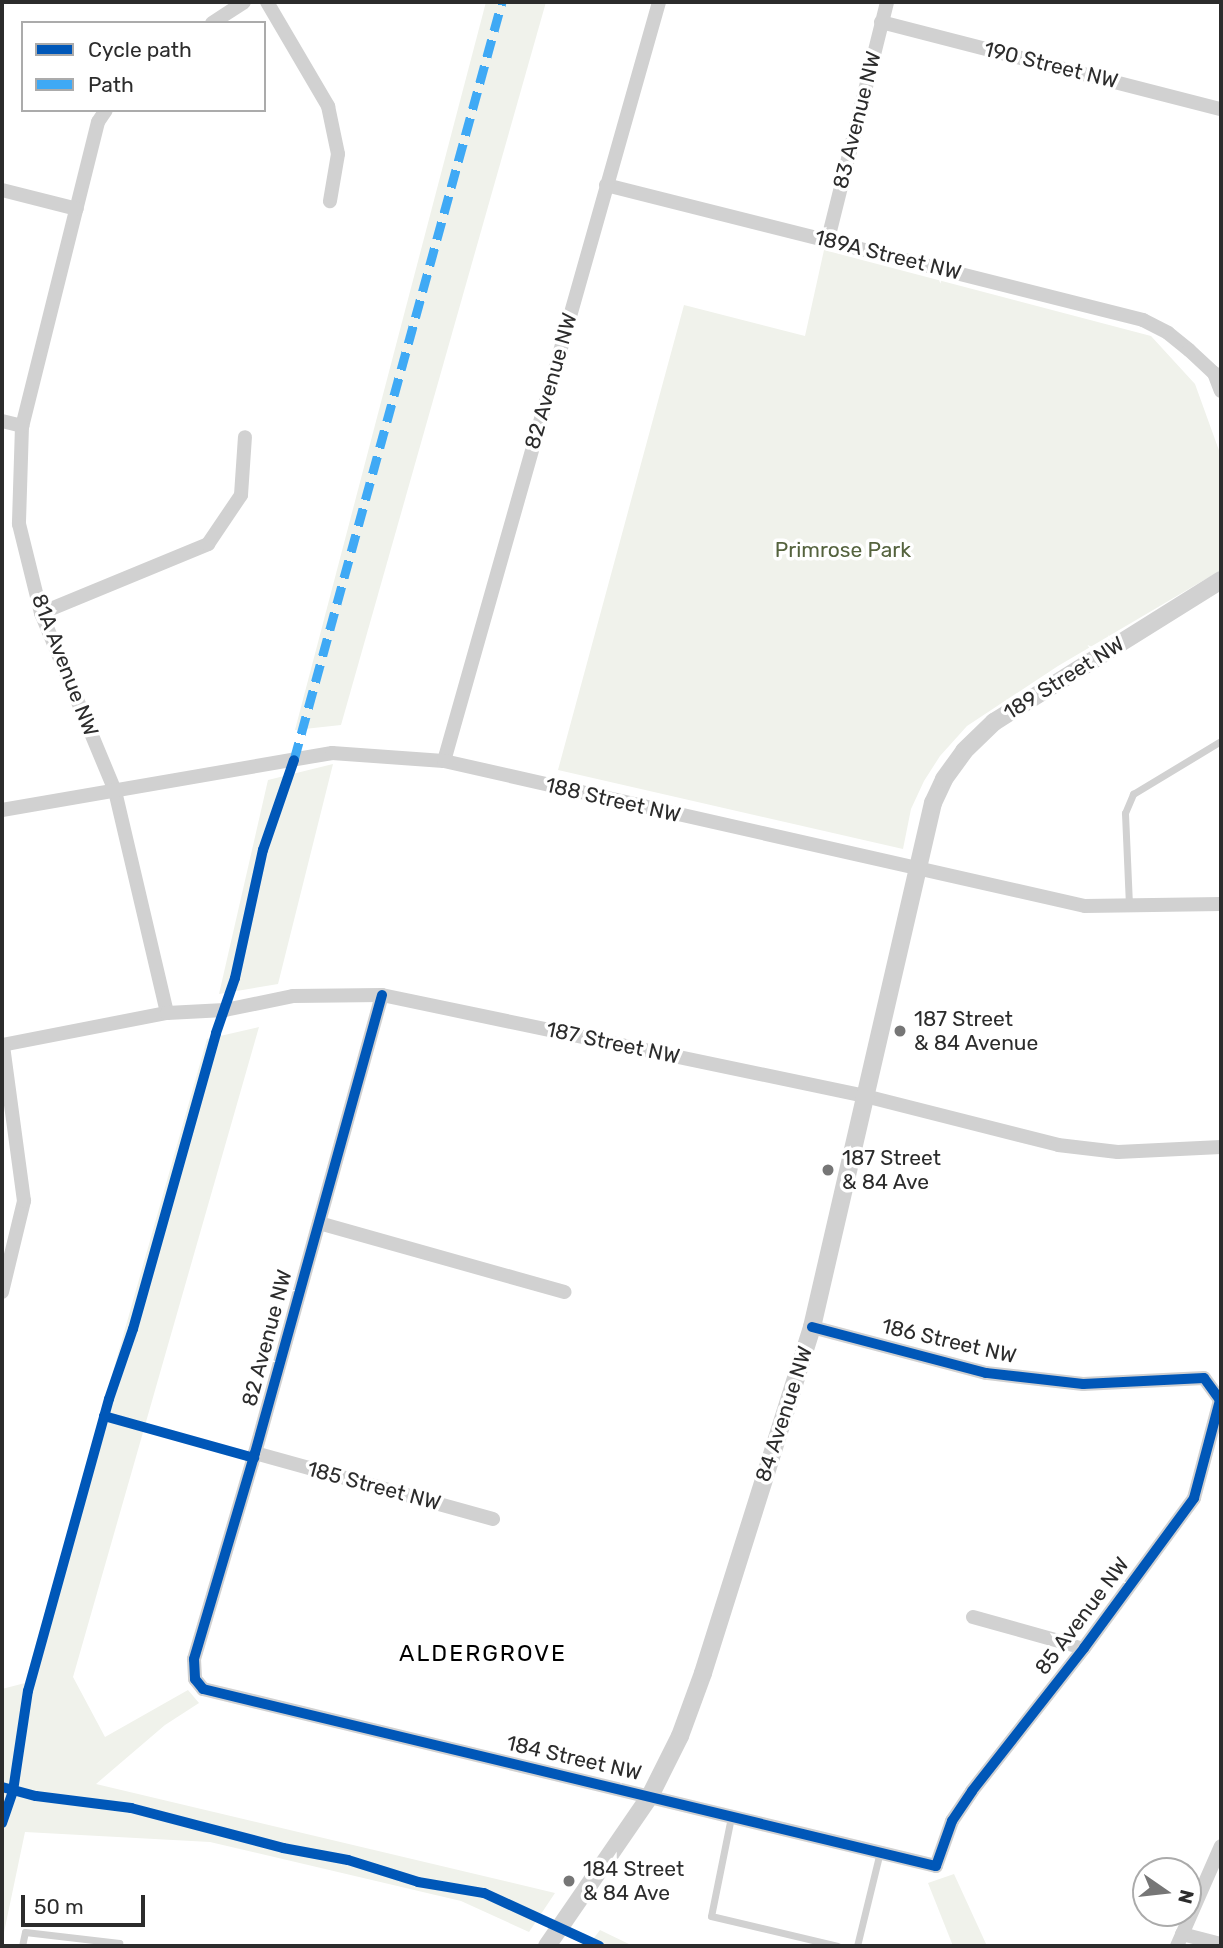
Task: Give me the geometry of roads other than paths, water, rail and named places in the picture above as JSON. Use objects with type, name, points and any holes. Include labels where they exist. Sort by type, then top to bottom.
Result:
[{"type":"street","points":[[215,21],[244,2]]},
{"type":"street","points":[[267,2],[328,106],[338,154],[330,201]]},
{"type":"street","name":"82 Avenue NW","points":[[444,761],[659,2]]},
{"type":"street","name":"83 Avenue NW","points":[[828,239],[887,2]]},
{"type":"street","name":"190 Street NW","points":[[881,22],[1221,109]]},
{"type":"street","name":"81A Avenue NW","points":[[105,112],[98,122],[22,426],[19,524],[41,613],[115,791],[167,1013]]},
{"type":"street","name":"189A Street NW","points":[[606,185],[1143,320],[1168,333],[1214,373],[1221,391]]},
{"type":"street","points":[[2,190],[77,209]]},
{"type":"street","points":[[2,421],[22,426]]},
{"type":"street","points":[[41,613],[208,544],[241,495],[245,437]]},
{"type":"street","name":"189 Street NW","points":[[933,803],[944,779],[964,751],[994,722],[1221,580]]},
{"type":"street","name":"188 Street NW","points":[[2,810],[331,753],[444,761],[1085,906],[1221,904]]},
{"type":"street","name":"84 Avenue NW","points":[[547,1946],[650,1796],[680,1736],[703,1673],[812,1327],[933,803]]},
{"type":"street","name":"82 Avenue NW","points":[[203,1689],[195,1679],[194,1659],[255,1453],[382,995]]},
{"type":"street","name":"187 Street NW","points":[[2,1045],[167,1013],[225,1010],[293,996],[382,995],[865,1096],[1058,1145],[1118,1153],[1221,1147]]},
{"type":"street","points":[[2,1045],[24,1201],[2,1292]]},
{"type":"street","points":[[319,1223],[564,1292]]},
{"type":"street","name":"186 Street NW","points":[[812,1327],[986,1373],[1083,1384],[1204,1378]]},
{"type":"street","name":"85 Avenue NW","points":[[936,1866],[952,1821],[1194,1498],[1220,1400],[1204,1378]]},
{"type":"street","name":"185 Street NW","points":[[255,1453],[493,1519]]},
{"type":"street","name":"85 Avenue NW","points":[[973,1617],[1084,1648]]},
{"type":"street","name":"184 Street NW","points":[[203,1689],[936,1866]]},
{"type":"street","points":[[1221,1846],[1179,1940],[1221,1944]]},
{"type":"lane","points":[[1129,905],[1125,813],[1133,793],[1221,741]]},
{"type":"lane","points":[[731,1816],[711,1916],[838,1946]]},
{"type":"lane","points":[[857,1946],[880,1852]]},
{"type":"lane","points":[[22,1946],[25,1931],[119,1943],[119,1946]]},
{"type":"place","name":"187 Street & 84 Avenue","points":[[900,1031]]},
{"type":"place","name":"187 Street & 84 Ave","points":[[828,1170]]},
{"type":"place","name":"184 Street & 84 Ave","points":[[569,1881]]},
{"type":"district","name":"ALDERGROVE","points":[[483,1653]]},
{"type":"park label","name":"Primrose Park","points":[[843,550]]}]
